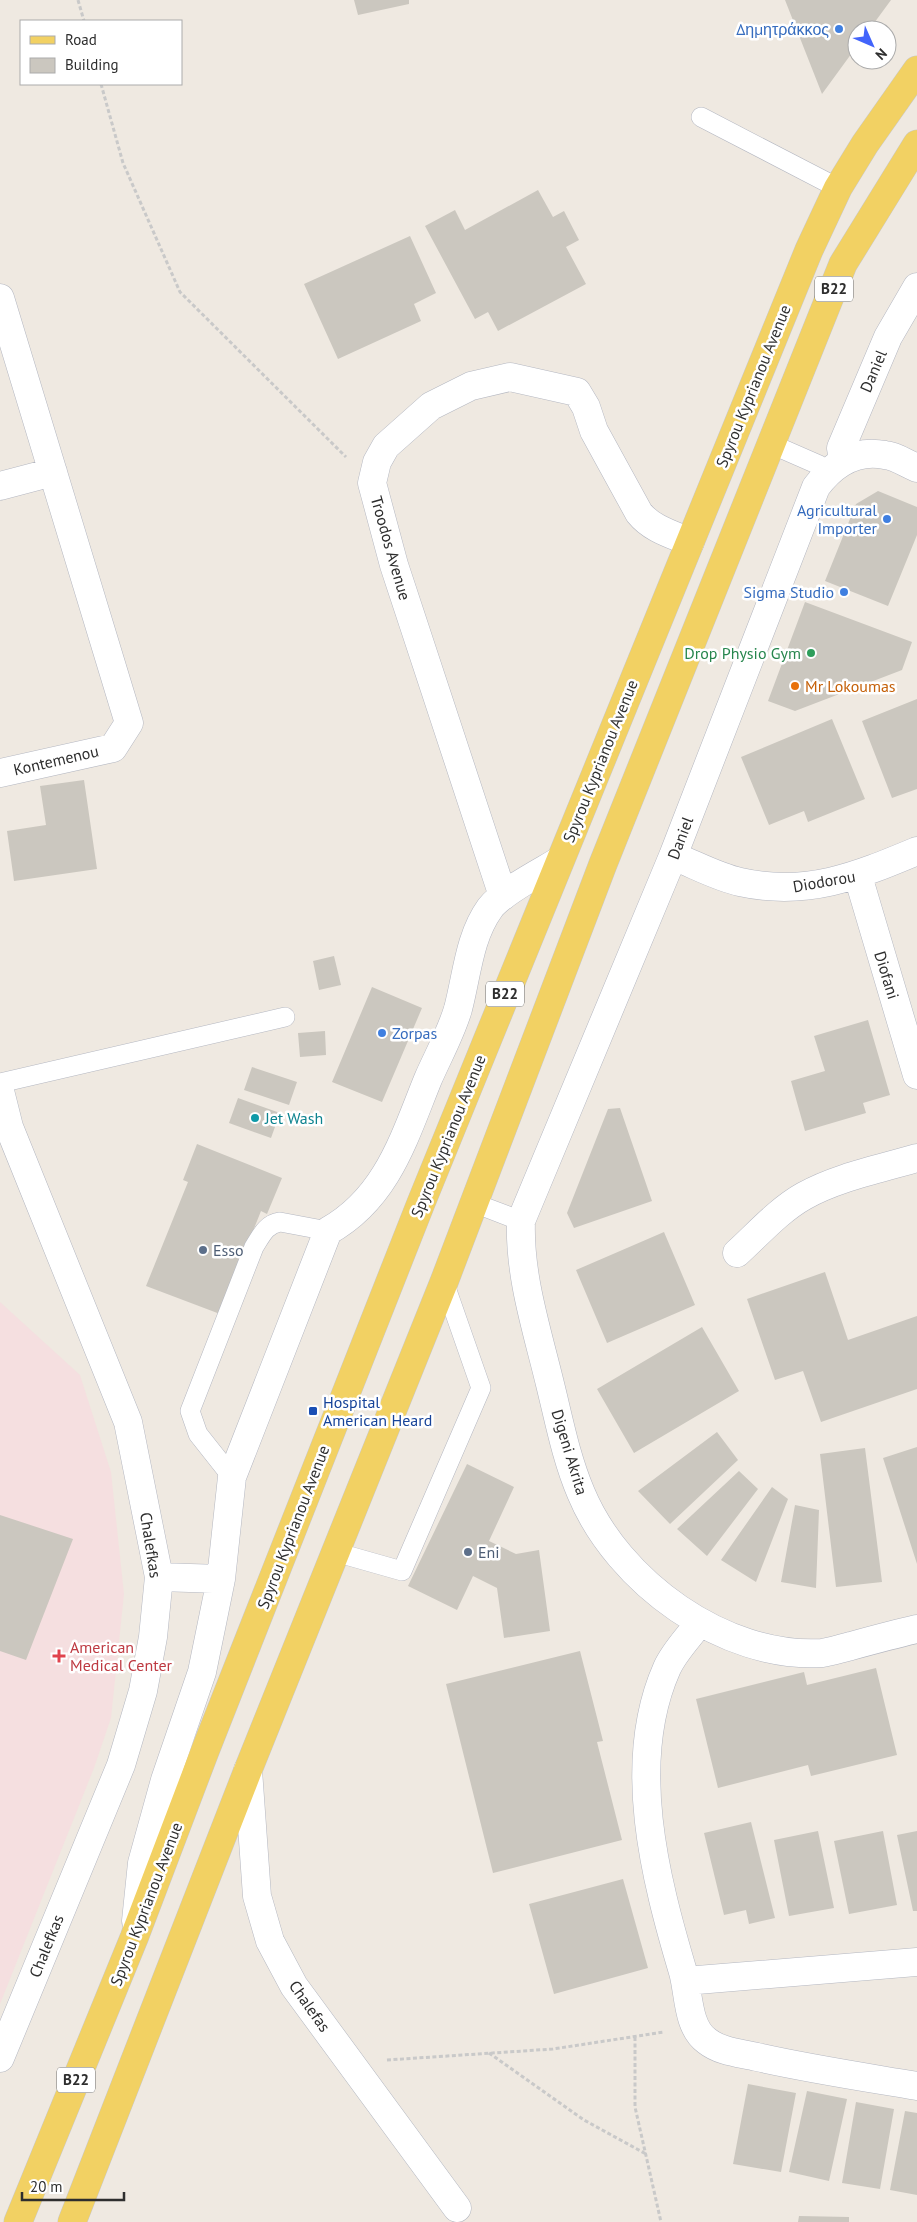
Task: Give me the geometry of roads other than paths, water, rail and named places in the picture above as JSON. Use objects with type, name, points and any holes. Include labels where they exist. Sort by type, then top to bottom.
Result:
[{"type":"main road","name":"Spyrou Kyprianou Avenue","points":[[18,2222],[134,1938],[205,1751],[389,1284],[559,861],[809,250],[838,188],[865,144],[917,70]]},
{"type":"main road","name":"B22","points":[[72,2222],[248,1770],[444,1282],[603,864],[843,264],[917,144]]},
{"type":"street","name":"Daniel","points":[[521,1221],[673,856],[816,487],[835,466],[888,337],[917,287]]},
{"type":"street","points":[[0,298],[52,472],[0,486]]},
{"type":"street","name":"Troodos Avenue","points":[[503,896],[394,565],[372,483],[377,462],[386,446],[431,406],[471,386],[510,377],[577,392],[586,407],[594,431],[639,513],[646,522],[656,528],[690,542]]},
{"type":"street","points":[[835,466],[864,454],[886,455],[917,468]]},
{"type":"street","name":"Kontemenou","points":[[0,773],[113,748],[129,723],[52,472]]},
{"type":"street","name":"Diodorou","points":[[673,856],[738,882],[776,888],[804,888],[858,876],[917,851]]},
{"type":"street","points":[[134,1938],[142,1862],[165,1780],[202,1672],[221,1579],[232,1477],[328,1231],[347,1220],[361,1208],[386,1174],[397,1153],[457,1010],[472,946],[481,924],[492,906],[503,896],[559,861]]},
{"type":"street","name":"Diofani","points":[[858,876],[917,1075]]},
{"type":"street","name":"Chalefkas","points":[[0,1090],[9,1127],[128,1422],[158,1577],[153,1638],[144,1691],[121,1764],[0,2058]]},
{"type":"street","points":[[737,1253],[780,1214],[803,1197],[828,1185],[917,1158]]},
{"type":"street","name":"Digeni Akrita","points":[[521,1221],[520,1244],[526,1284],[569,1459],[581,1494],[597,1524],[618,1554],[644,1580],[700,1622],[750,1645],[784,1652],[823,1653],[917,1629]]},
{"type":"street","points":[[158,1577],[221,1579]]},
{"type":"street","points":[[700,1622],[668,1666],[655,1698],[649,1742],[646,1806],[662,1904],[686,1981],[695,2027],[705,2040],[718,2048],[775,2061],[917,2086]]},
{"type":"street","name":"Chalefas","points":[[248,1770],[257,1896],[270,1941],[294,1986],[457,2208]]},
{"type":"street","points":[[686,1981],[917,1962]]},
{"type":"lane","points":[[701,117],[838,188]]},
{"type":"lane","points":[[771,444],[819,465],[835,466]]},
{"type":"lane","points":[[0,1083],[285,1017]]},
{"type":"lane","points":[[474,1203],[521,1221]]},
{"type":"lane","points":[[232,1477],[198,1434],[190,1411],[254,1247],[266,1228],[273,1223],[280,1222],[328,1231]]},
{"type":"lane","points":[[335,1552],[402,1571],[482,1388],[444,1282]]},
{"type":"place","name":"Δημητράκκος","points":[[839,29]]},
{"type":"place","name":"Agricultural Importer","points":[[887,519]]},
{"type":"place","name":"Sigma Studio","points":[[844,592]]},
{"type":"place","name":"Drop Physio Gym","points":[[811,653]]},
{"type":"place","name":"Mr Lokoumas","points":[[795,686]]},
{"type":"place","name":"Zorpas","points":[[382,1033]]},
{"type":"place","name":"Jet Wash","points":[[255,1118]]},
{"type":"place","name":"Esso","points":[[203,1250]]},
{"type":"place","name":"Hospital American Heard","points":[[313,1411]]},
{"type":"place","name":"Eni","points":[[468,1552]]},
{"type":"place","name":"American Medical Center","points":[[59,1656]]}]
